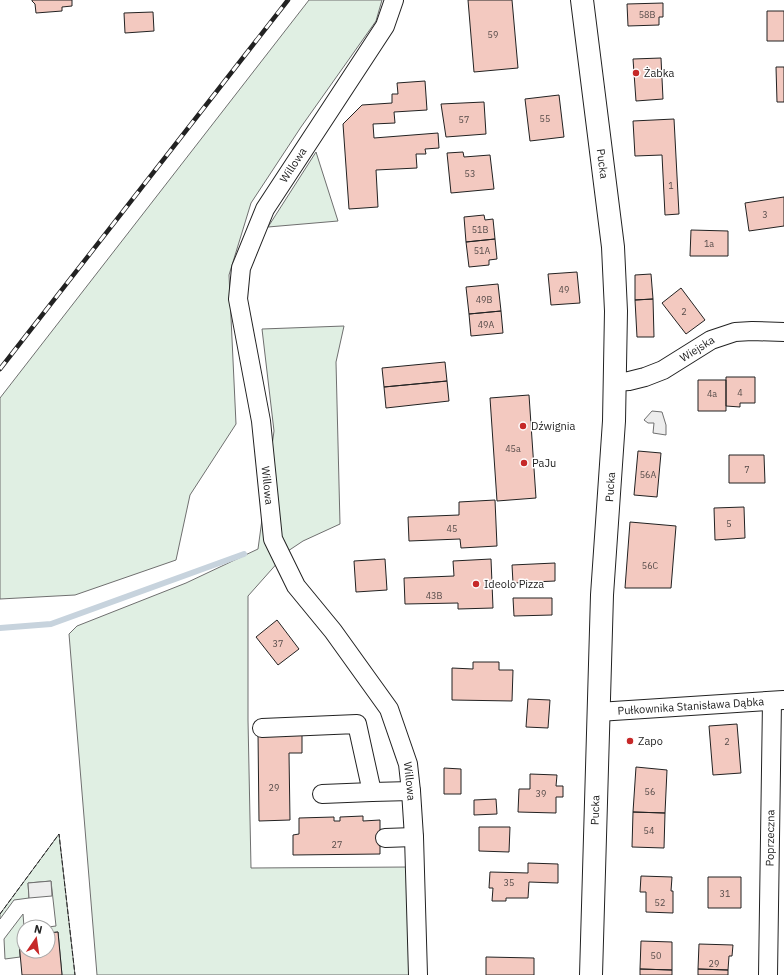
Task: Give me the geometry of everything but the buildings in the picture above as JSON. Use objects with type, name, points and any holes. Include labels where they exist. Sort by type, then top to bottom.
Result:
[{"type":"main road","name":"Pucka","points":[[582,0],[613,247],[616,311],[614,421],[602,595],[591,975]]},
{"type":"street","name":"Willowa","points":[[394,0],[385,26],[265,210],[241,268],[238,299],[261,421],[273,539],[296,586],[333,631],[389,709],[408,764],[414,837],[418,975]]},
{"type":"street","name":"Wiejska","points":[[615,382],[629,381],[645,377],[663,370],[711,340],[735,332],[784,332]]},
{"type":"street","name":"Pułkownika Stanisława Dąbka","points":[[598,712],[778,701]]},
{"type":"street","name":"Poprzeczna","points":[[768,975],[778,701]]},
{"type":"street","points":[[262,728],[357,724],[372,792]]},
{"type":"street","points":[[322,794],[411,791]]},
{"type":"street","points":[[385,838],[414,837]]},
{"type":"green space","points":[[309,0],[382,0],[376,21],[301,127],[251,203],[229,275],[236,424],[190,495],[176,560],[75,595],[0,599],[0,398]]},
{"type":"green space","points":[[316,152],[338,221],[268,227]]},
{"type":"green space","points":[[344,326],[336,362],[340,524],[303,541],[288,551],[248,596],[248,720],[251,868],[409,867],[412,975],[97,975],[69,634],[77,626],[186,583],[258,549],[274,431],[262,329]]},
{"type":"green space","points":[[59,834],[75,975],[62,975],[51,881],[28,883],[29,898],[14,900],[0,919],[0,914]]},
{"type":"green space","points":[[23,914],[23,919],[19,919]]},
{"type":"green space","points":[[16,923],[16,958],[5,959],[4,939]]},
{"type":"shaded area","points":[[652,411],[662,412],[666,425],[666,435],[653,433],[654,423],[648,423],[644,420]]},
{"type":"shaded area","points":[[51,881],[52,896],[29,898],[28,883]]},
{"type":"waterway","points":[[0,628],[51,624],[244,554]]},
{"type":"railway","points":[[0,369],[288,0]]},
{"type":"fence","points":[[0,914],[59,834],[75,975]]},
{"type":"place","name":"Żabka","points":[[636,73]]},
{"type":"place","name":"Dźwignia","points":[[523,426]]},
{"type":"place","name":"PaJu","points":[[524,463]]},
{"type":"place","name":"Ideolo Pizza","points":[[476,584]]},
{"type":"place","name":"Zapo","points":[[630,741]]}]
